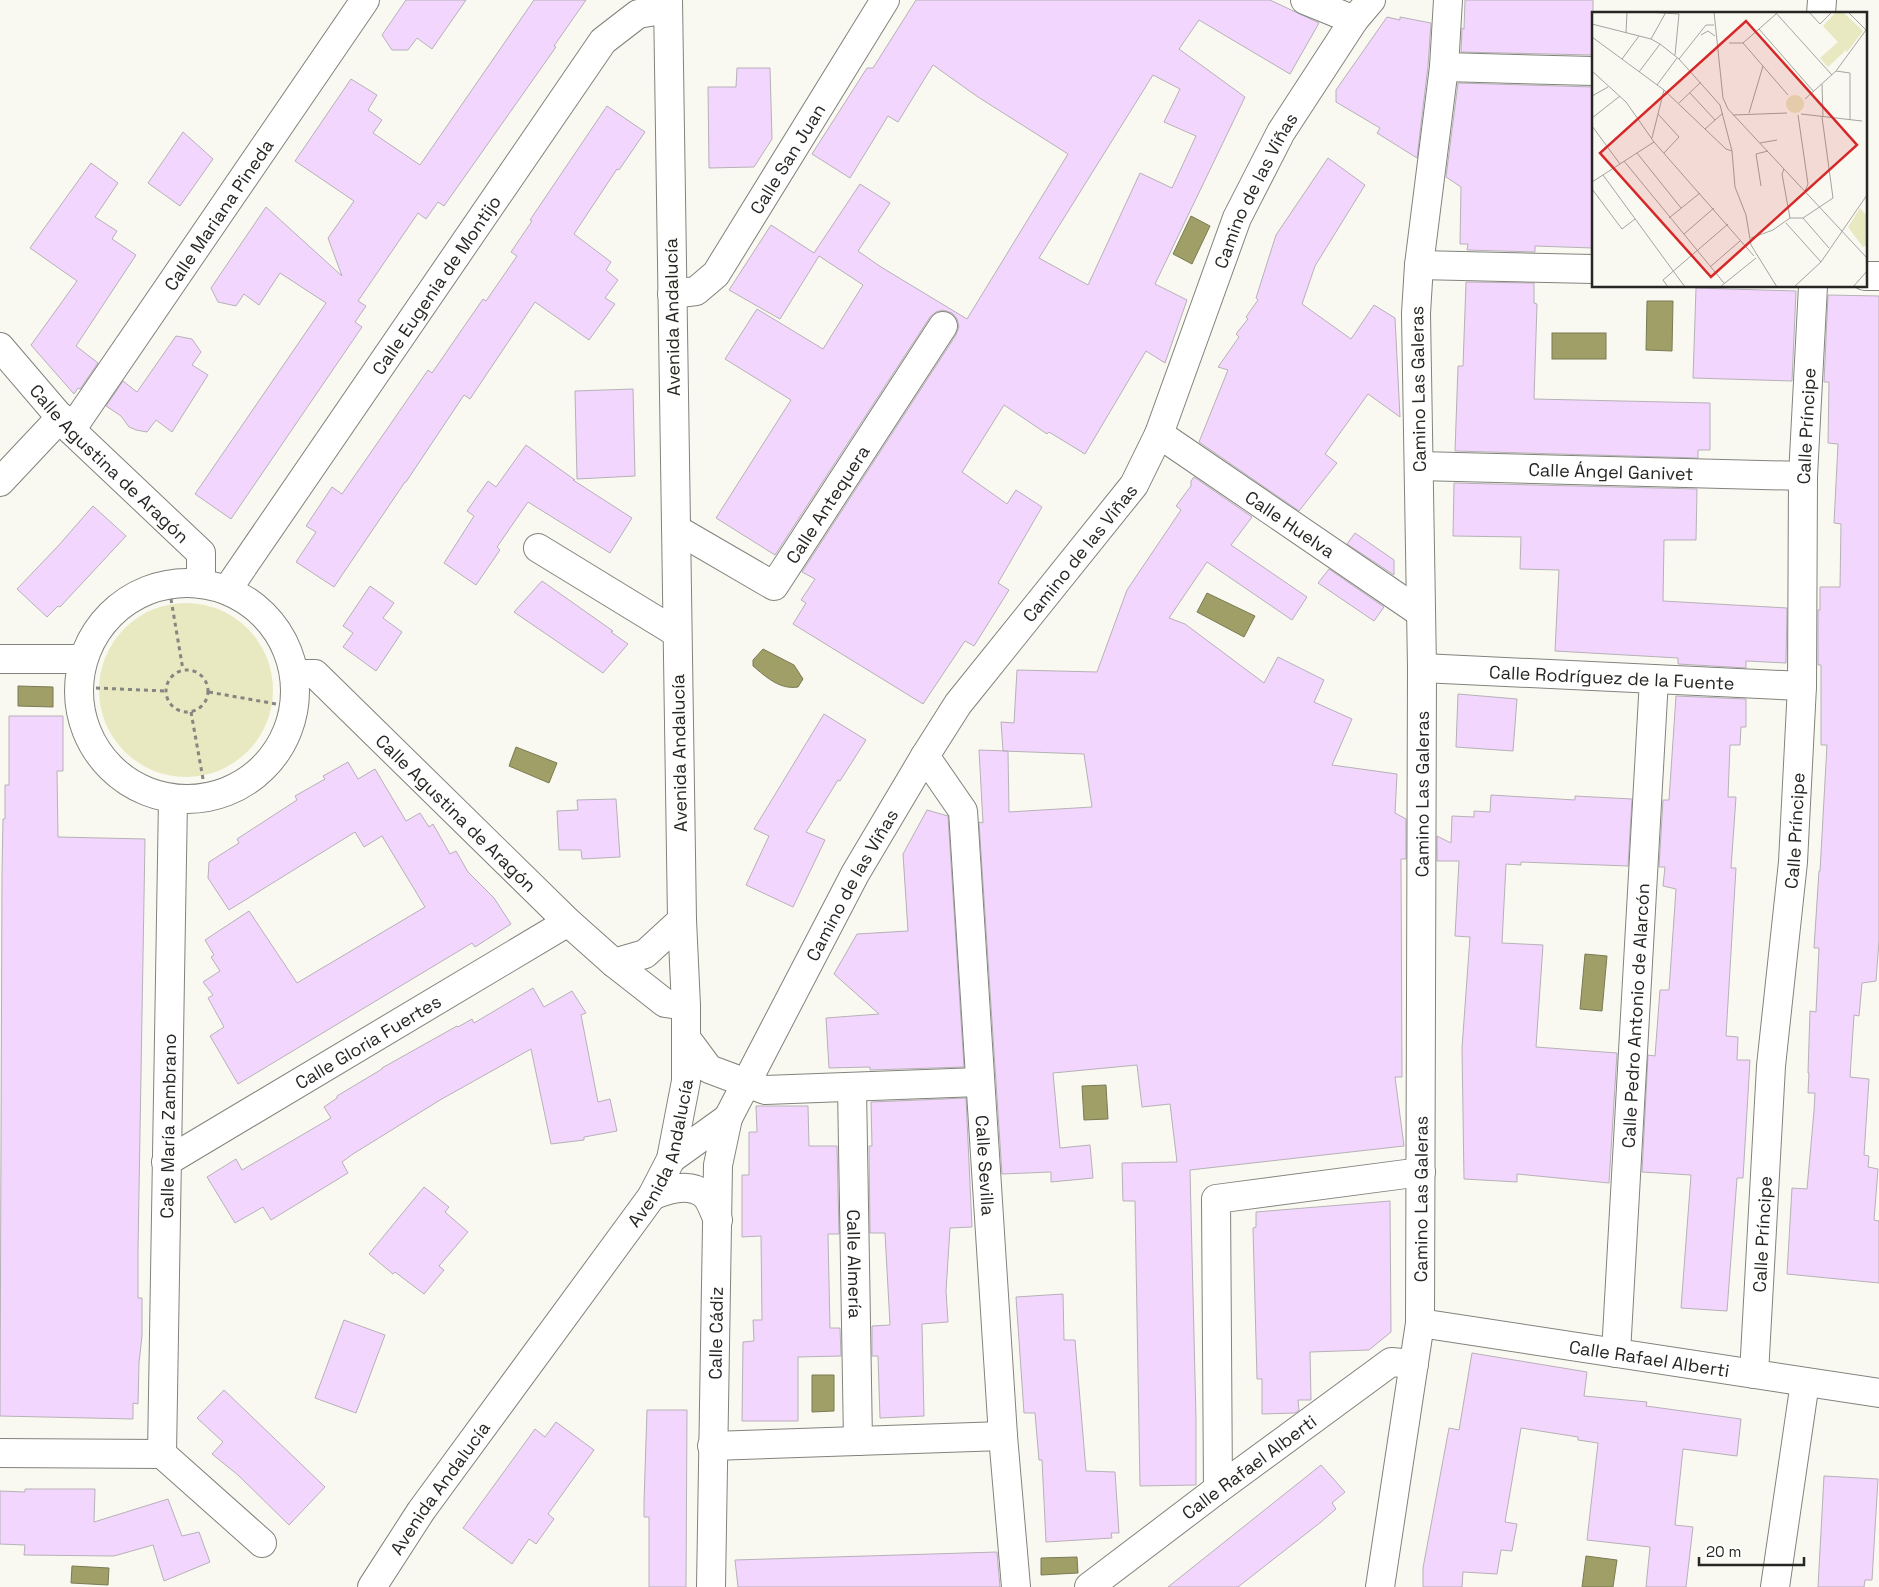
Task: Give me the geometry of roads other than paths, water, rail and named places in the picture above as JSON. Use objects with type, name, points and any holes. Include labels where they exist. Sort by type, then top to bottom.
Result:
[{"type":"street","name":"Calle Mariana Pineda","points":[[0,482],[66,423],[365,0]]},
{"type":"street","name":"Calle San Juan","points":[[672,294],[696,291],[716,274],[885,0]]},
{"type":"street","points":[[1305,0],[1363,10]]},
{"type":"street","name":"Camino Las Galeras","points":[[1380,1587],[1420,1323],[1422,668],[1416,313],[1418,265],[1444,67],[1448,0]]},
{"type":"street","name":"Avenida Andalucía","points":[[372,1587],[421,1511],[652,1196],[671,1159],[686,1081],[686,1006],[682,920],[677,634],[668,4]]},
{"type":"street","name":"Calle Eugenia de Montijo","points":[[227,590],[602,42],[638,14],[668,4]]},
{"type":"street","name":"Camino de las Viñas","points":[[746,1084],[855,874],[958,704],[1134,485],[1159,434],[1237,218],[1281,132],[1363,10]]},
{"type":"street","points":[[1444,67],[1592,71]]},
{"type":"street","points":[[1418,265],[1592,269]]},
{"type":"street","points":[[1866,276],[1879,276]]},
{"type":"street","name":"Calle Príncipe","points":[[1754,1374],[1771,1066],[1793,862],[1802,686],[1804,476],[1813,288]]},
{"type":"street","name":"Calle Antequera","points":[[676,529],[774,586],[944,326]]},
{"type":"street","name":"Calle Agustina de Aragón","points":[[0,347],[66,423],[202,553],[201,584]]},
{"type":"street","name":"Calle Huelva","points":[[1159,434],[1421,613]]},
{"type":"street","name":"Calle Ángel Ganivet","points":[[1419,466],[1804,476]]},
{"type":"street","points":[[538,548],[677,634]]},
{"type":"street","points":[[201,584],[227,590],[259,611],[282,639],[294,674],[294,707],[286,736],[270,761],[249,780],[222,794],[207,798],[173,799],[144,791],[116,774],[95,749],[82,720],[78,687],[83,660],[92,639],[111,613],[138,594],[169,585],[201,584]]},
{"type":"street","points":[[0,659],[83,660]]},
{"type":"street","name":"Calle Rodríguez de la Fuente","points":[[1422,668],[1802,686]]},
{"type":"street","name":"Calle Agustina de Aragón","points":[[294,674],[316,674],[568,922],[614,964],[665,1003],[686,1006]]},
{"type":"street","name":"Calle Pedro Antonio de Alarcón","points":[[1616,1353],[1654,679]]},
{"type":"street","name":"Calle Sevilla","points":[[925,756],[963,811],[1003,1436],[1016,1587]]},
{"type":"street","name":"Calle María Zambrano","points":[[162,1454],[173,799]]},
{"type":"street","points":[[614,964],[645,954],[682,920]]},
{"type":"street","name":"Calle Gloria Fuertes","points":[[166,1162],[568,922]]},
{"type":"street","points":[[686,1038],[709,1069],[765,1090],[979,1082]]},
{"type":"street","name":"Calle Cádiz","points":[[711,1587],[718,1165],[728,1118],[746,1084]]},
{"type":"street","name":"Calle Almería","points":[[852,1088],[858,1441]]},
{"type":"street","points":[[671,1159],[728,1118]]},
{"type":"street","points":[[1218,1489],[1216,1199],[1421,1172]]},
{"type":"street","points":[[652,1196],[670,1189],[695,1188],[706,1196],[718,1220]]},
{"type":"street","name":"Calle Rafael Alberti","points":[[1420,1323],[1879,1393]]},
{"type":"street","name":"Calle Rafael Alberti","points":[[1089,1587],[1218,1489],[1391,1362],[1414,1364]]},
{"type":"street","points":[[1775,1587],[1776,1568],[1805,1382]]},
{"type":"street","points":[[712,1446],[1003,1436]]},
{"type":"street","points":[[0,1453],[162,1454],[262,1543]]}]
